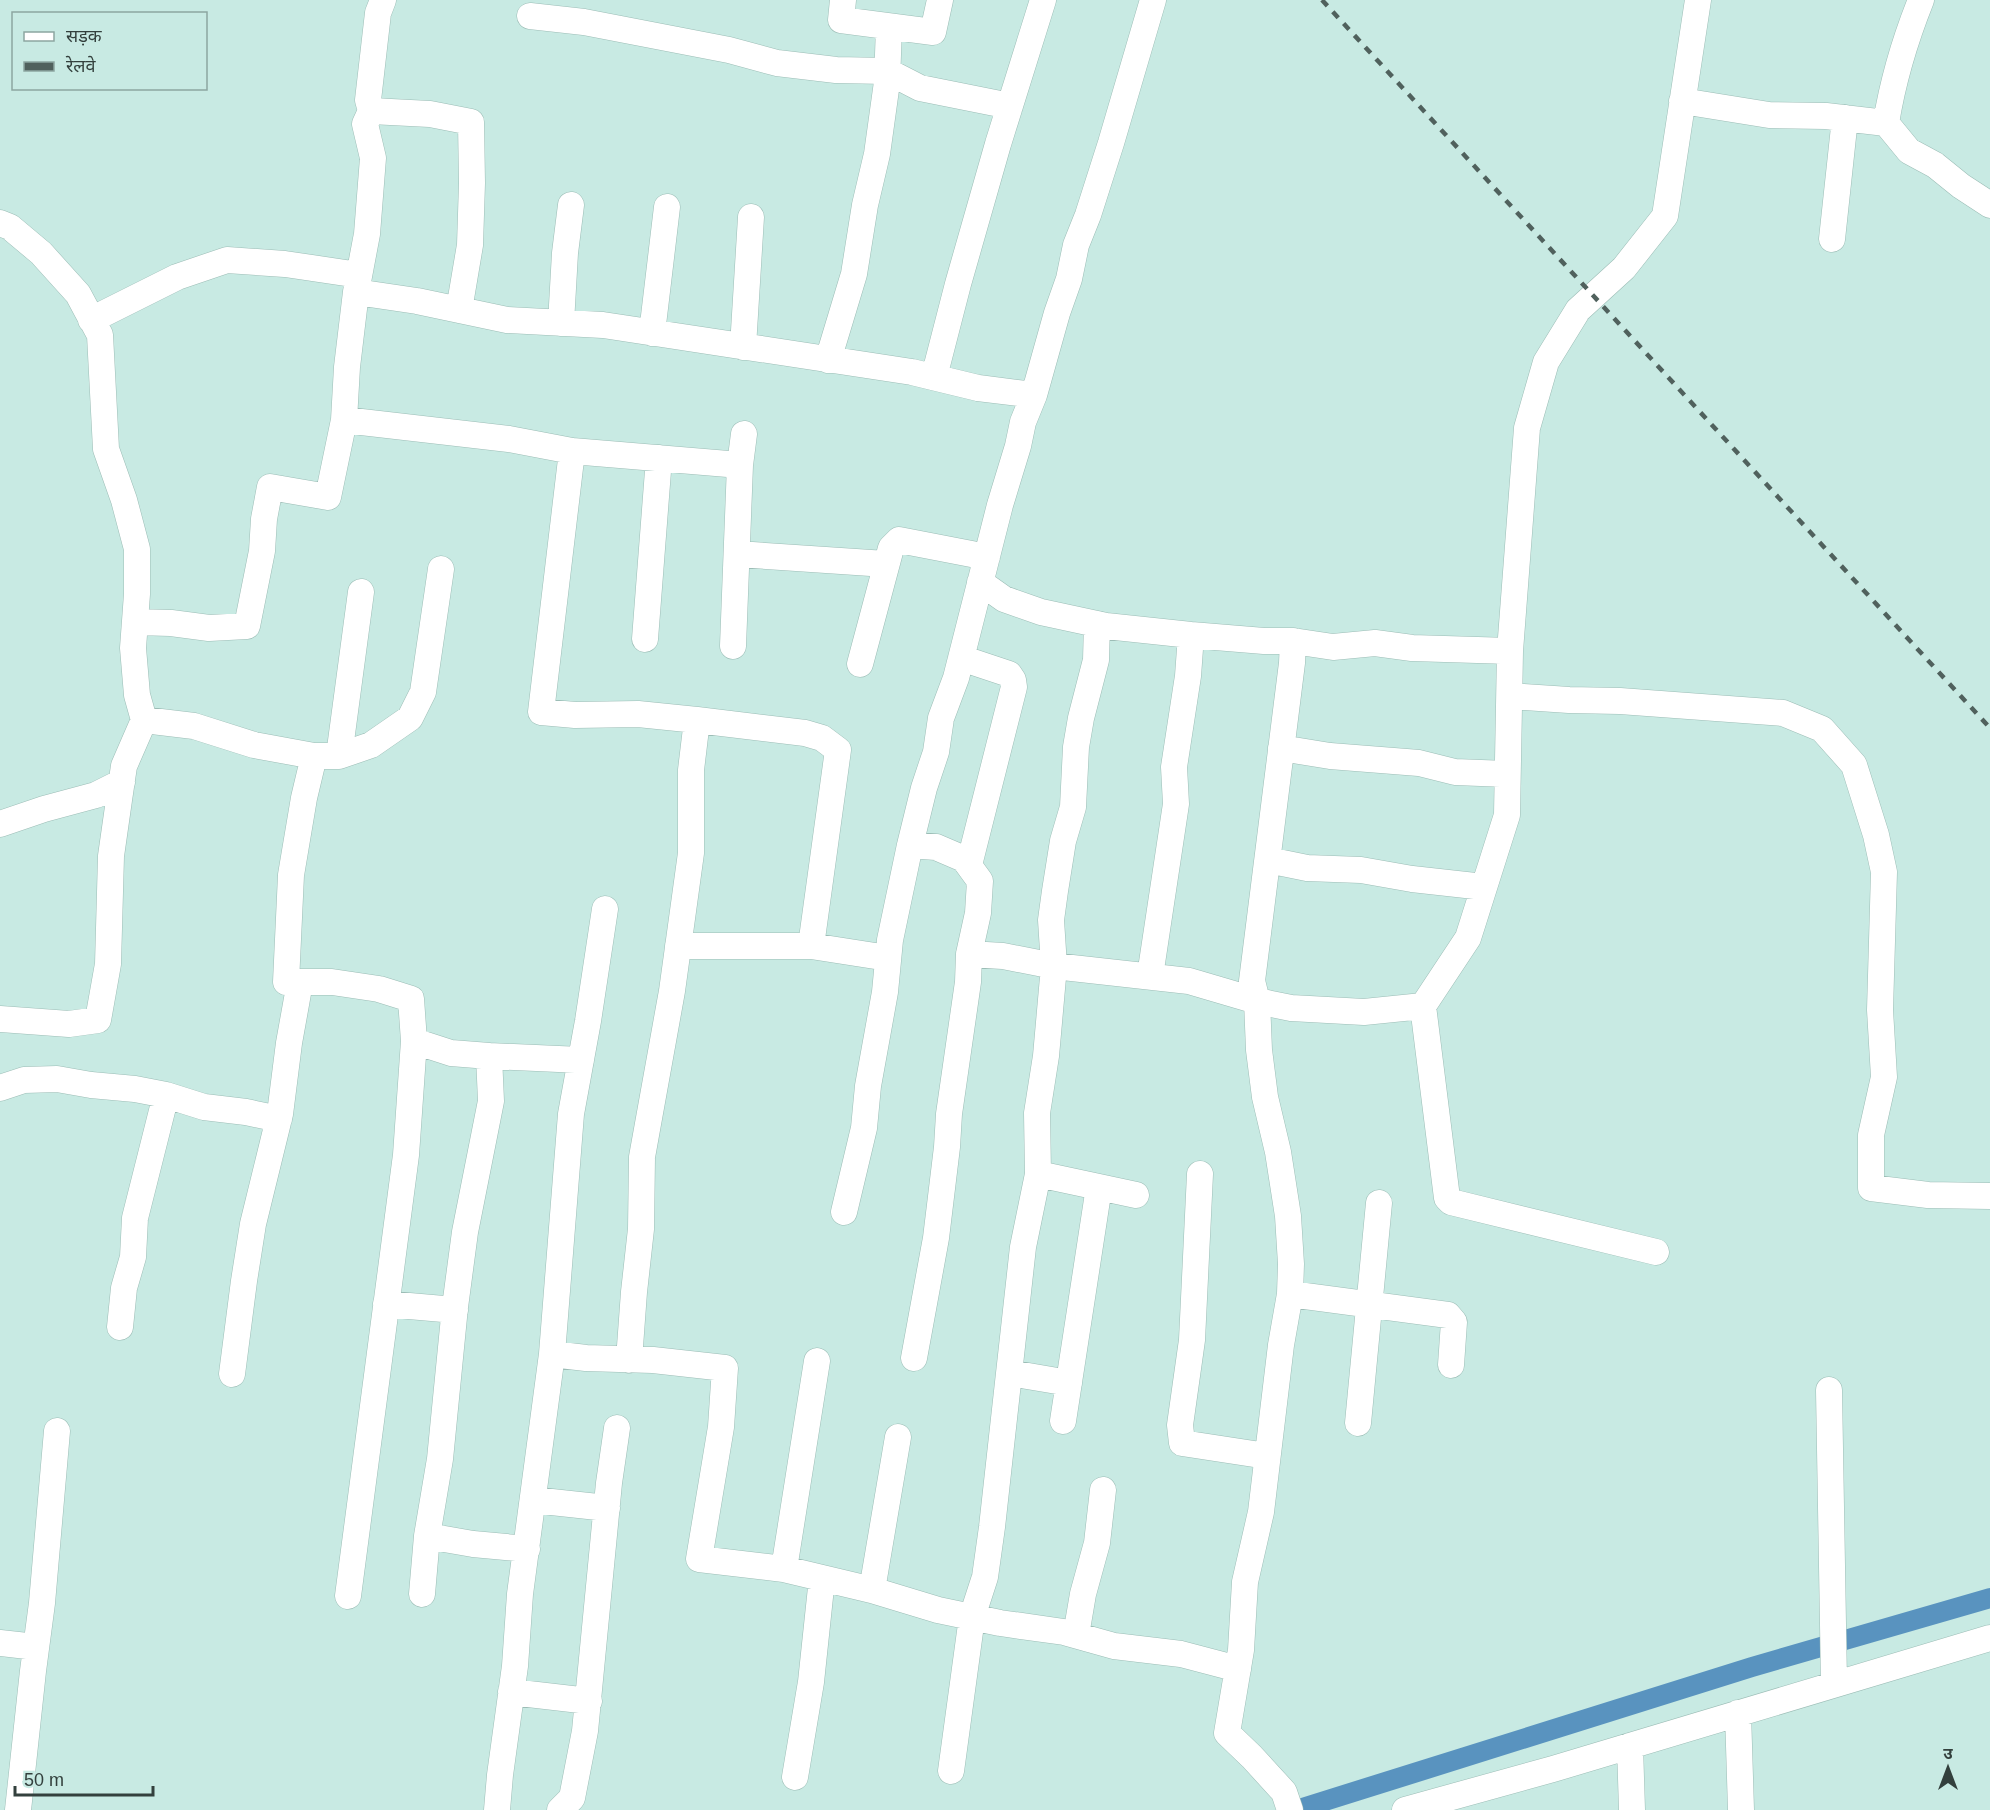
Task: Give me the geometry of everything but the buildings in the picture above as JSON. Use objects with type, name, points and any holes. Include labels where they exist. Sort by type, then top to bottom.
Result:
[{"type":"street","points":[[135,622],[171,623],[209,628],[248,626],[262,551],[264,519],[270,487],[328,497],[344,420],[347,367],[367,234],[373,158],[365,124],[371,111],[368,100],[378,13],[383,0]]},
{"type":"street","points":[[843,0],[841,20],[933,32],[940,0]]},
{"type":"street","points":[[934,377],[958,284],[1043,0]]},
{"type":"street","points":[[844,1212],[864,1128],[868,1086],[879,1035],[898,898],[924,788],[936,752],[941,718],[956,678],[1023,422],[1034,395],[1069,279],[1076,245],[1111,143],[1153,0]]},
{"type":"street","points":[[1656,1252],[1451,1202],[1447,1198],[1423,1006],[1467,938],[1508,815],[1510,651],[1527,428],[1546,362],[1578,310],[1623,268],[1665,216],[1698,0]]},
{"type":"street","points":[[1886,123],[1891,92],[1907,36],[1921,0]]},
{"type":"street","points":[[530,16],[584,22],[729,50],[777,63],[836,70],[887,71],[920,88],[1010,106]]},
{"type":"street","points":[[828,360],[854,274],[865,205],[877,154],[887,71],[889,27]]},
{"type":"street","points":[[1682,101],[1769,115],[1845,118],[1886,123],[1909,151],[1935,165],[1990,205]]},
{"type":"street","points":[[371,111],[430,114],[471,122],[470,245],[459,310]]},
{"type":"street","points":[[1832,240],[1845,118]]},
{"type":"street","points":[[561,323],[565,253],[571,205]]},
{"type":"street","points":[[652,333],[667,207]]},
{"type":"street","points":[[742,346],[751,217]]},
{"type":"street","points":[[0,223],[10,227],[41,253],[78,294],[100,335],[106,449],[124,500],[137,549],[133,648],[137,694],[144,720],[124,766],[111,856],[108,964],[98,1020],[69,1024],[0,1019]]},
{"type":"street","points":[[92,320],[177,277],[227,260],[285,264],[459,310],[507,320],[603,325],[912,372],[978,388],[1034,395]]},
{"type":"street","points":[[344,420],[509,439],[572,451],[740,465]]},
{"type":"street","points":[[733,646],[740,465],[744,434]]},
{"type":"street","points":[[572,451],[541,712],[575,715],[638,714],[805,733],[822,738],[838,750],[811,946]]},
{"type":"street","points":[[645,639],[658,458]]},
{"type":"street","points":[[861,664],[886,564],[891,548],[899,540],[987,557]]},
{"type":"street","points":[[737,554],[886,564]]},
{"type":"street","points":[[144,720],[194,726],[254,745],[326,756],[371,745],[410,718],[423,692],[441,569]]},
{"type":"street","points":[[980,582],[1004,599],[1041,612],[1098,624],[1191,635],[1293,641],[1333,647],[1375,643],[1412,648],[1510,651]]},
{"type":"street","points":[[348,1596],[406,1155],[414,1041],[411,999],[379,989],[332,982],[286,982],[291,875],[304,798],[326,756],[361,592]]},
{"type":"street","points":[[951,1771],[972,1617],[985,1577],[1000,1471],[1023,1247],[1038,1174],[1037,1113],[1046,1056],[1054,966],[1051,920],[1054,891],[1063,841],[1073,807],[1076,747],[1096,660],[1098,624]]},
{"type":"street","points":[[1150,976],[1176,804],[1174,767],[1187,686],[1191,635]]},
{"type":"street","points":[[1287,1801],[1227,1733],[1241,1650],[1245,1582],[1261,1512],[1281,1345],[1290,1294],[1288,1216],[1278,1152],[1265,1097],[1259,1050],[1257,1001],[1252,981],[1293,641]]},
{"type":"street","points":[[961,658],[1009,674],[1014,687],[969,865]]},
{"type":"street","points":[[1510,696],[1641,702],[1782,713],[1822,729],[1854,765],[1876,835],[1884,872],[1880,1010],[1884,1077],[1871,1136],[1871,1188],[1928,1195],[1990,1196]]},
{"type":"street","points":[[629,1360],[641,1229],[642,1157],[672,991],[691,853],[691,770],[697,720]]},
{"type":"street","points":[[1281,748],[1330,756],[1419,764],[1455,772],[1507,774]]},
{"type":"street","points":[[0,824],[44,808],[96,795],[122,782]]},
{"type":"street","points":[[910,844],[936,847],[964,859],[980,881],[978,914],[969,954],[967,993],[949,1114],[936,1238],[914,1358]]},
{"type":"street","points":[[1268,860],[1307,868],[1361,870],[1412,879],[1484,887]]},
{"type":"street","points":[[497,1810],[520,1594],[552,1354],[571,1114],[605,909]]},
{"type":"street","points":[[678,946],[811,946],[888,958]]},
{"type":"street","points":[[969,954],[1189,981],[1257,1001],[1291,1008],[1364,1012],[1423,1006]]},
{"type":"street","points":[[232,1374],[244,1281],[254,1224],[279,1119],[300,982]]},
{"type":"street","points":[[414,1041],[451,1053],[581,1060]]},
{"type":"street","points":[[422,1594],[427,1536],[440,1459],[465,1232],[491,1101],[489,1056]]},
{"type":"street","points":[[0,1088],[24,1080],[57,1079],[166,1095],[204,1107],[279,1119]]},
{"type":"street","points":[[120,1327],[124,1288],[132,1257],[135,1218],[166,1095]]},
{"type":"street","points":[[1038,1174],[1136,1195]]},
{"type":"street","points":[[1200,1174],[1192,1340],[1180,1425],[1182,1443],[1267,1456]]},
{"type":"street","points":[[1063,1421],[1099,1187]]},
{"type":"street","points":[[1358,1423],[1378,1203]]},
{"type":"street","points":[[1290,1294],[1448,1314],[1454,1322],[1451,1365]]},
{"type":"street","points":[[387,1304],[455,1310]]},
{"type":"street","points":[[552,1354],[725,1368],[722,1427],[699,1558],[784,1569],[872,1590],[938,1610],[1076,1635],[1114,1646],[1181,1654],[1238,1669]]},
{"type":"street","points":[[784,1569],[817,1361]]},
{"type":"street","points":[[1010,1373],[1069,1383]]},
{"type":"street","points":[[1829,1390],[1834,1683]]},
{"type":"street","points":[[560,1810],[572,1798],[585,1731],[617,1428]]},
{"type":"street","points":[[18,1810],[42,1603],[57,1431]]},
{"type":"street","points":[[872,1590],[898,1437]]},
{"type":"street","points":[[1076,1635],[1083,1594],[1097,1543],[1103,1491]]},
{"type":"street","points":[[533,1500],[607,1508]]},
{"type":"street","points":[[427,1536],[473,1544],[527,1549]]},
{"type":"street","points":[[795,1777],[811,1682],[822,1578]]},
{"type":"street","points":[[1405,1810],[1553,1769],[1990,1638]]},
{"type":"street","points":[[0,1643],[36,1647]]},
{"type":"street","points":[[511,1692],[589,1701]]},
{"type":"street","points":[[1738,1713],[1741,1810]]},
{"type":"street","points":[[1630,1746],[1632,1810]]},
{"type":"waterway","points":[[1296,1810],[1752,1667],[1990,1598]]},
{"type":"railway","points":[[1322,0],[1990,728]]}]
